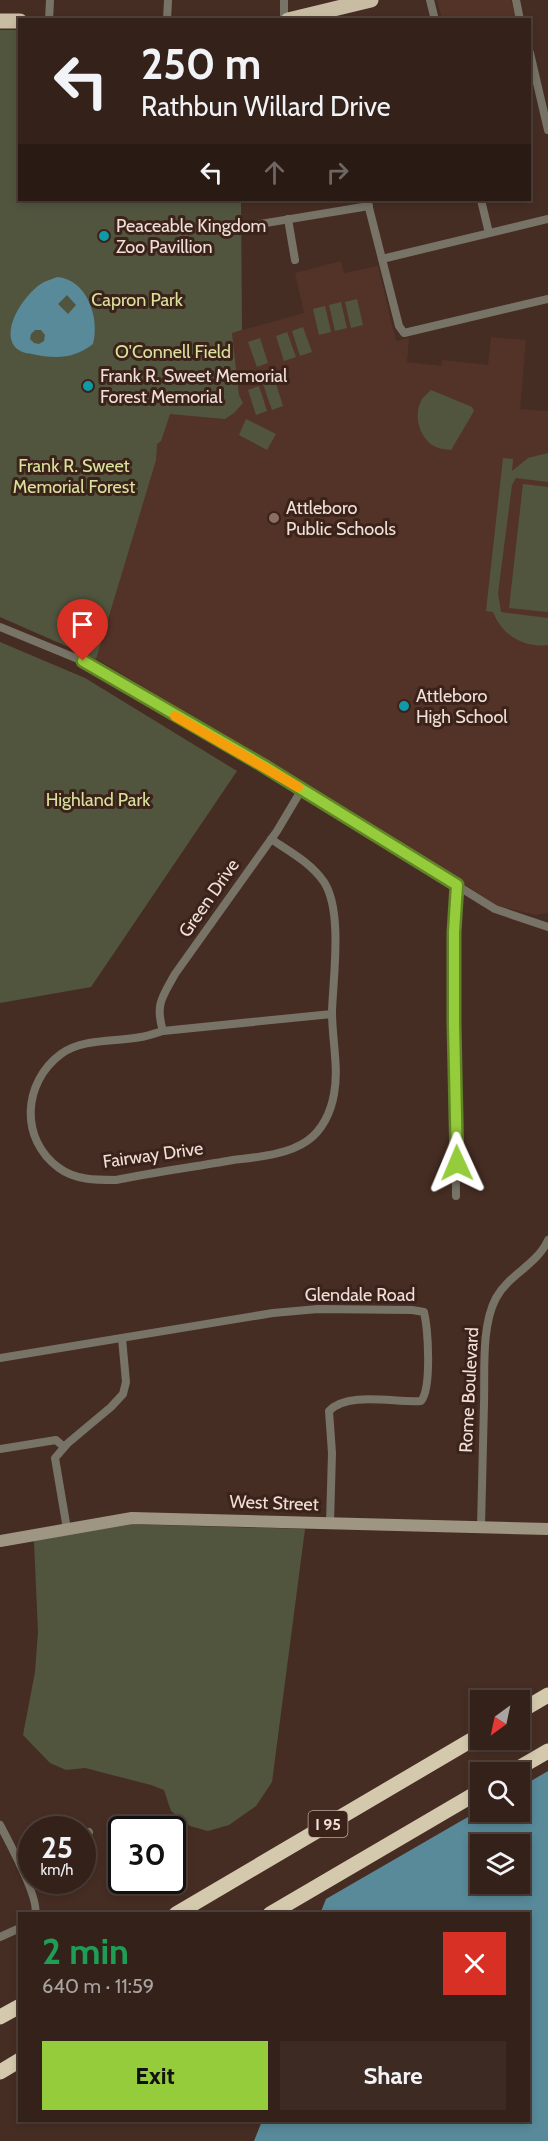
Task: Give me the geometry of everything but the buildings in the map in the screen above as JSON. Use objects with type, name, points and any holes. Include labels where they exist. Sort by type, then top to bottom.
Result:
[{"type":"highway","points":[[304,18],[322,16],[370,0]]},
{"type":"highway","points":[[0,21],[18,21]]},
{"type":"highway","points":[[530,1706],[548,1695]]},
{"type":"highway","name":"I 95","points":[[179,1912],[470,1741]]},
{"type":"highway","points":[[529,1762],[548,1751]]},
{"type":"highway","points":[[273,1912],[470,1797]]},
{"type":"highway","points":[[0,2017],[18,2007]]},
{"type":"highway","points":[[0,2072],[18,2061]]},
{"type":"main road","name":"West Street","points":[[0,1541],[132,1518],[548,1529]]},
{"type":"street","points":[[49,18],[50,0]]},
{"type":"street","points":[[167,18],[168,0]]},
{"type":"street","points":[[284,0],[286,18]]},
{"type":"street","points":[[430,0],[434,18]]},
{"type":"street","points":[[516,0],[520,18]]},
{"type":"street","points":[[531,57],[548,130]]},
{"type":"street","points":[[538,84],[548,90]]},
{"type":"street","points":[[481,201],[489,233]]},
{"type":"street","points":[[242,227],[368,202],[399,326],[404,333],[548,299]]},
{"type":"street","points":[[288,219],[295,260]]},
{"type":"street","points":[[382,259],[548,219]]},
{"type":"street","points":[[0,627],[83,661],[302,789],[495,909],[548,927]]},
{"type":"street","name":"Green Drive","points":[[163,1031],[158,1015],[162,997],[175,974],[271,839],[302,789]]},
{"type":"street","name":"Fairway Drive","points":[[271,839],[306,863],[324,882],[332,902],[335,964],[332,1014],[334,1093],[329,1112],[321,1127],[309,1140],[293,1149],[116,1180],[92,1180],[74,1175],[60,1168],[48,1157],[36,1140],[30,1121],[31,1103],[36,1083],[46,1068],[62,1053],[80,1046],[142,1037],[163,1031],[332,1014]]},
{"type":"street","points":[[456,1196],[454,932],[457,885]]},
{"type":"street","name":"Rome Boulevard","points":[[481,1527],[485,1355],[490,1315],[496,1298],[505,1285],[535,1258],[548,1240]]},
{"type":"street","name":"Glendale Road","points":[[0,1358],[273,1312],[318,1309],[424,1312],[428,1329],[426,1396],[421,1401],[347,1400],[329,1411],[332,1453],[330,1523]]},
{"type":"street","points":[[67,1529],[55,1458],[64,1447],[123,1394],[126,1382],[122,1338]]},
{"type":"street","points":[[0,1449],[56,1440],[64,1447]]},
{"type":"street","points":[[0,1825],[18,1860]]},
{"type":"street","points":[[31,1894],[37,1909],[36,1912]]},
{"type":"street","points":[[0,1937],[18,1930]]},
{"type":"shaded area","points":[[437,0],[511,0],[516,18],[442,18]]},
{"type":"shaded area","name":"Attleboro Public Schools","points":[[341,261],[344,273],[378,266],[396,341],[409,338],[407,362],[441,366],[442,360],[488,365],[491,337],[526,340],[520,409],[548,411],[548,912],[545,913],[536,915],[498,906],[352,811],[99,660],[0,617],[0,361],[170,413],[193,415],[243,403],[239,395],[232,333],[304,313],[295,273]]},
{"type":"green space","points":[[0,30],[18,30],[18,201],[241,201],[242,330],[232,333],[239,395],[243,403],[225,419],[170,414],[161,441],[157,444],[156,460],[96,659],[0,617]]},
{"type":"green space","points":[[357,299],[363,325],[351,328],[345,302]]},
{"type":"green space","points":[[341,302],[347,328],[335,331],[329,305]]},
{"type":"green space","points":[[325,306],[331,332],[319,335],[313,309]]},
{"type":"green space","points":[[303,327],[312,352],[300,356],[292,331]]},
{"type":"green space","points":[[287,332],[296,357],[284,361],[276,336]]},
{"type":"green space","points":[[260,338],[268,363],[257,367],[248,342]]},
{"type":"green space","points":[[275,381],[283,406],[272,410],[263,384]]},
{"type":"green space","points":[[259,386],[267,411],[256,415],[248,390]]},
{"type":"green space","points":[[431,390],[472,407],[474,411],[451,450],[430,444],[420,427],[419,407]]},
{"type":"green space","points":[[246,419],[276,434],[267,450],[239,435]]},
{"type":"green space","points":[[548,453],[548,482],[516,478],[512,485],[498,593],[501,612],[548,618],[548,645],[539,645],[514,638],[502,627],[493,612],[486,611],[503,458],[513,459],[512,471],[528,458]]},
{"type":"green space","points":[[523,484],[548,487],[548,612],[509,608]]},
{"type":"green space","name":"Highland Park","points":[[0,642],[85,678],[237,771],[91,987],[0,1003]]},
{"type":"green space","points":[[124,1524],[305,1529],[272,1782],[256,1806],[229,1825],[208,1831],[190,1826],[186,1823],[186,1816],[177,1816],[171,1811],[164,1790],[85,1768],[66,1770],[50,1763],[23,1735],[35,1672],[38,1632],[34,1541]]},
{"type":"water","points":[[57,277],[67,279],[76,285],[89,301],[95,323],[93,344],[79,353],[64,356],[49,357],[21,351],[15,347],[11,339],[13,320],[30,293],[44,282]],"holes":[[[67,295],[76,305],[68,314],[58,304]],[[35,330],[41,330],[45,335],[44,341],[39,344],[30,339]]]},
{"type":"water","points":[[548,1771],[548,2141],[254,2141],[262,2122],[530,2122],[530,1912],[321,1912],[326,1899],[470,1816],[470,1822],[530,1822],[530,1782]]},
{"type":"slow traffic","points":[[175,716],[298,787]]},
{"type":"place","name":"Peaceable Kingdom Zoo Pavillion","points":[[104,236]]},
{"type":"place","name":"Frank R. Sweet Memorial Forest Memorial","points":[[88,386]]},
{"type":"place","name":"Attleboro Public Schools","points":[[274,518]]},
{"type":"place","name":"Attleboro High School","points":[[404,706]]},
{"type":"route","points":[[83,661],[264,766],[457,885],[454,932],[454,1024],[457,1163]]},
{"type":"park label","name":"Capron Park","points":[[137,300]]},
{"type":"park label","name":"O'Connell Field","points":[[173,352]]},
{"type":"park label","name":"Frank R. Sweet Memorial Forest","points":[[74,476]]}]
